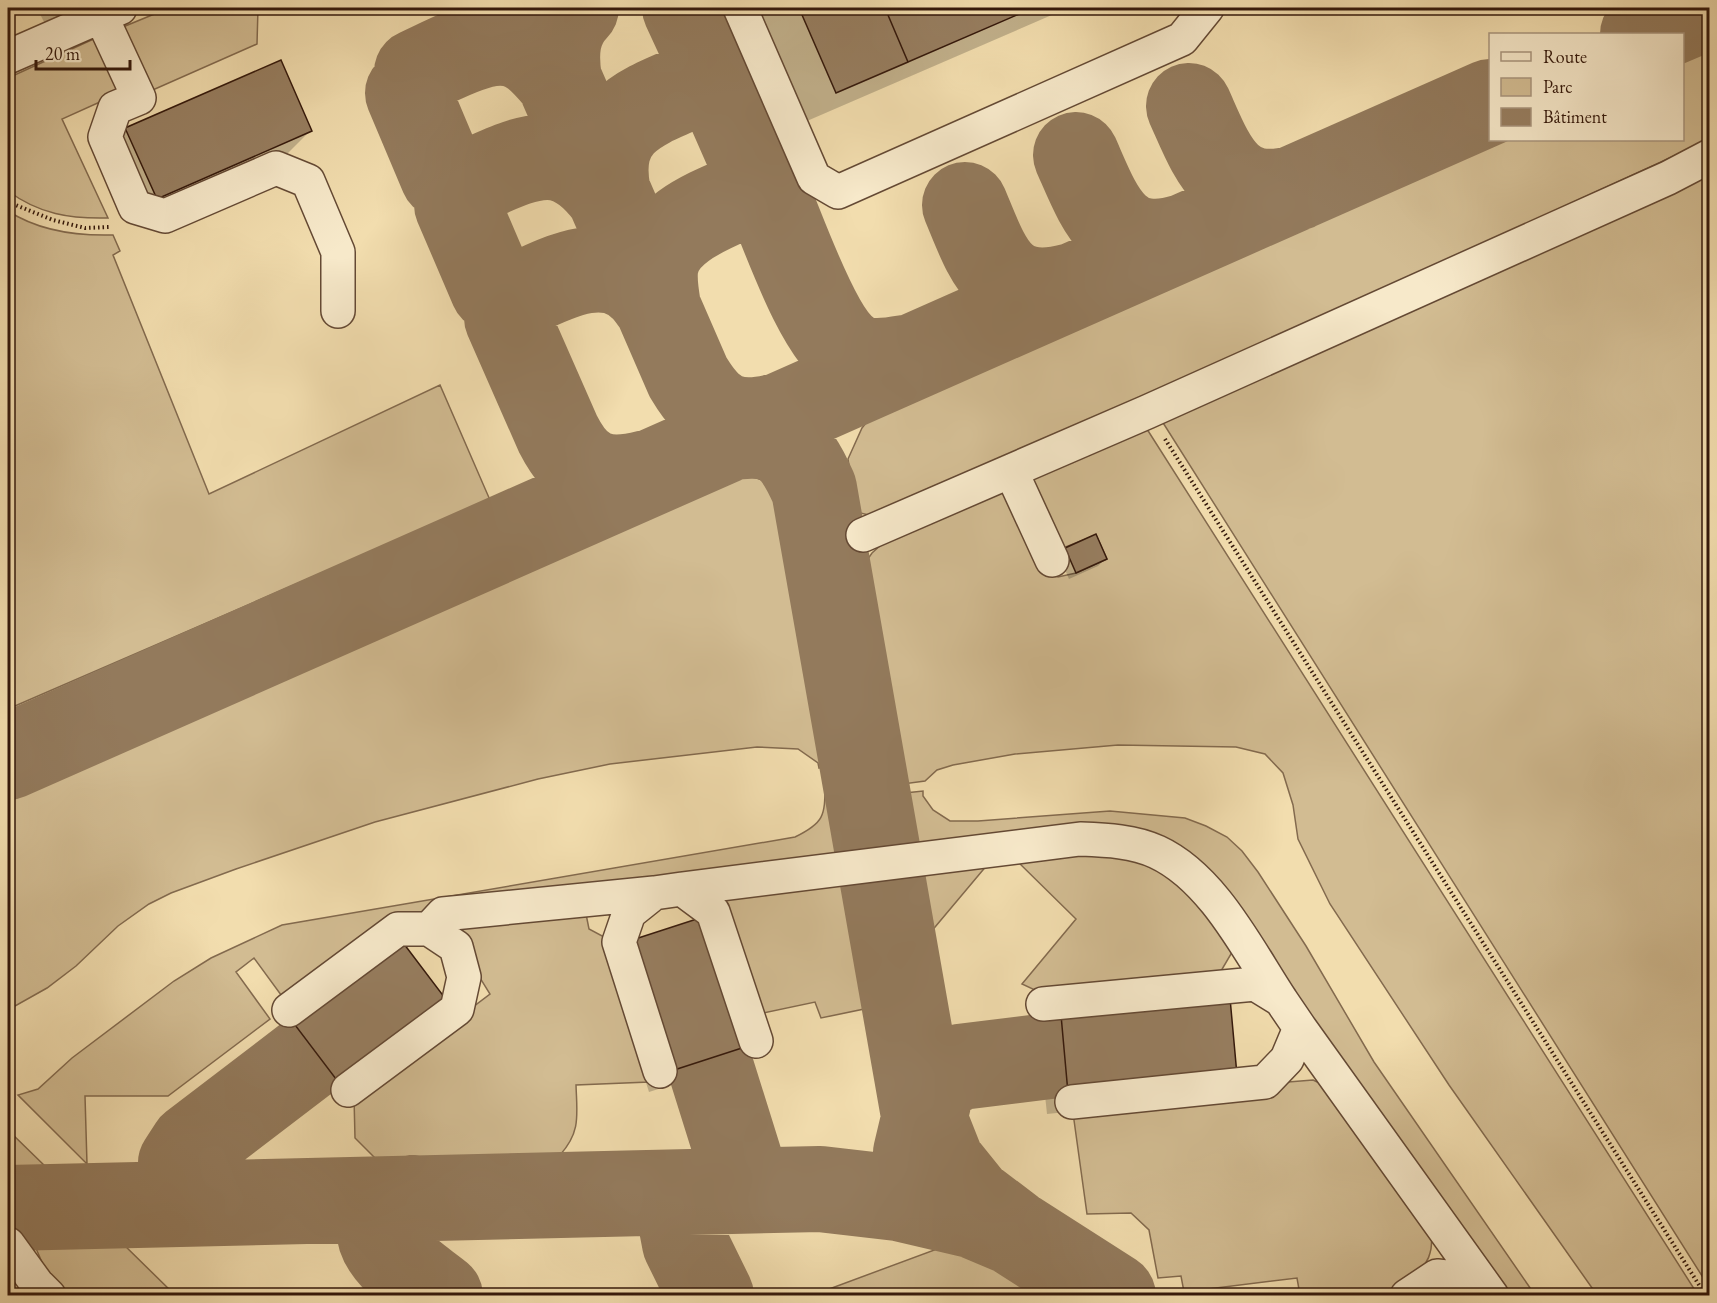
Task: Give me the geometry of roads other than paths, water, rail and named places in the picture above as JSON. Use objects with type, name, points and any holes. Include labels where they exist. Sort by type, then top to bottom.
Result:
[{"type":"lane","points":[[740,8],[814,178],[838,192],[1182,39],[1207,8]]},
{"type":"lane","points":[[8,57],[110,12],[139,98],[115,108],[105,137],[135,207],[165,216],[276,168],[308,181],[338,252],[338,311]]},
{"type":"lane","points":[[863,535],[1147,412],[1668,178],[1710,156]]},
{"type":"lane","points":[[1011,471],[1052,560]]},
{"type":"lane","points":[[429,929],[443,914],[668,891],[1080,839],[1118,841],[1156,851],[1189,871],[1215,900],[1300,1028],[1492,1296]]},
{"type":"lane","points":[[668,891],[713,912],[756,1041]]},
{"type":"lane","points":[[660,1071],[619,942],[629,913],[668,891]]},
{"type":"lane","points":[[289,1010],[398,929],[429,929],[456,947],[464,977],[457,1009],[348,1090]]},
{"type":"lane","points":[[1043,1004],[1255,984],[1281,1000]]},
{"type":"lane","points":[[1072,1102],[1265,1082],[1287,1059],[1300,1028]]},
{"type":"lane","points":[[8,1244],[37,1284],[49,1296]]},
{"type":"lane","points":[[1407,1296],[1437,1276],[1467,1279],[1492,1296]]}]
